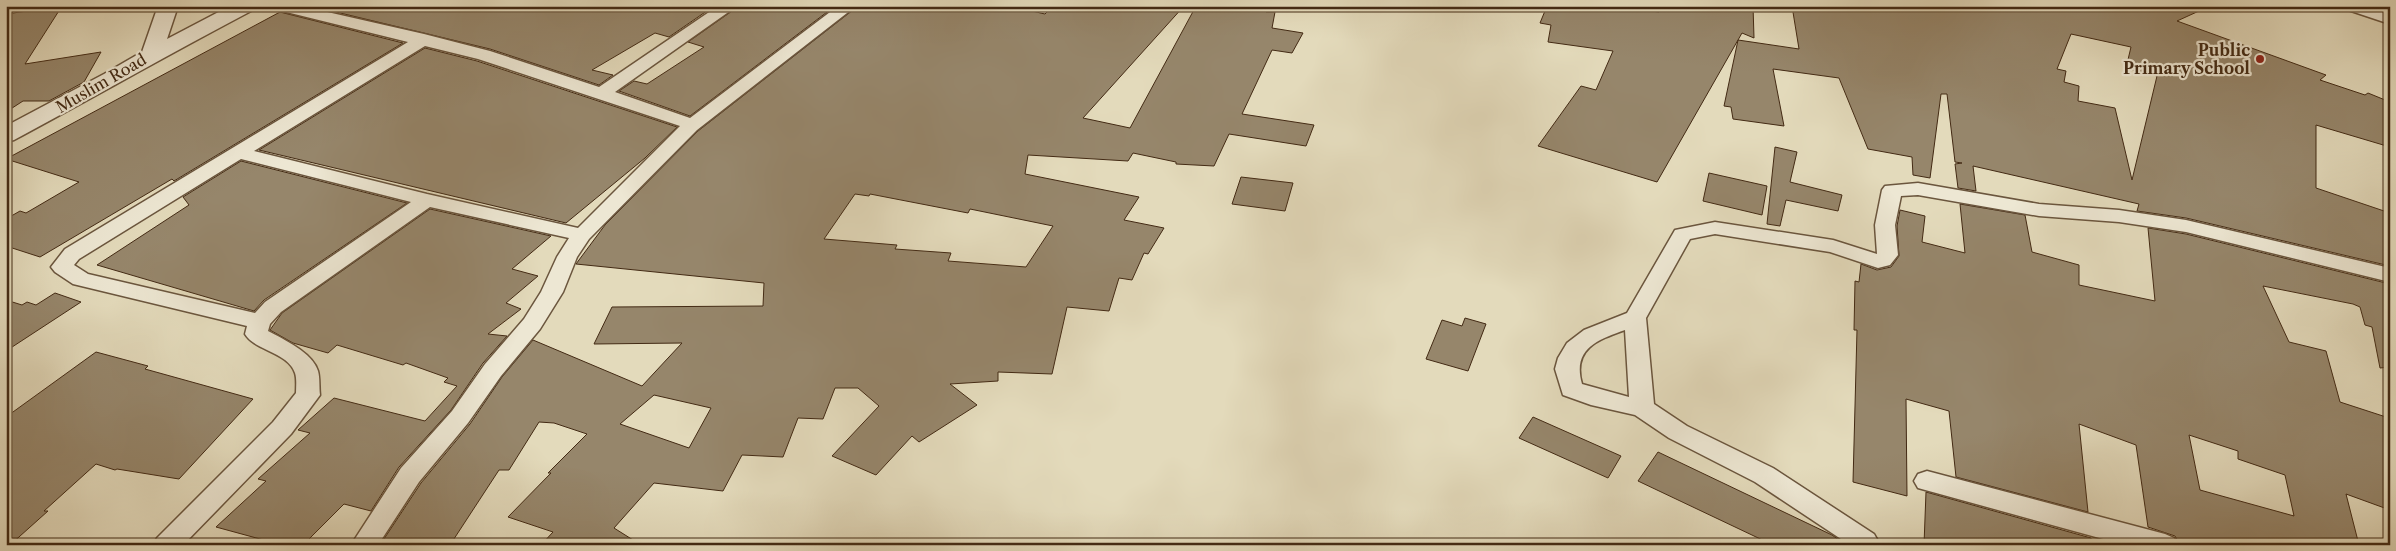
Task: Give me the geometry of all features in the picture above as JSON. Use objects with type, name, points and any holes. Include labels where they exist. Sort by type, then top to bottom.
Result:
[{"type":"street","name":"Muslim Road","points":[[6,135],[112,79],[151,55],[168,6]]},
{"type":"street","points":[[151,55],[246,6]]},
{"type":"street","points":[[280,6],[424,39],[484,55],[675,118],[691,126]]},
{"type":"street","points":[[601,94],[729,6]]},
{"type":"street","points":[[364,545],[410,475],[460,417],[493,370],[532,324],[552,292],[567,257],[582,235],[691,126],[848,6]]},
{"type":"street","points":[[2351,6],[2390,19]]},
{"type":"street","points":[[260,322],[81,279],[62,267],[72,254],[424,39]]},
{"type":"street","points":[[238,153],[428,200],[582,235]]},
{"type":"street","points":[[1642,408],[1635,318],[1682,234],[1715,228],[1833,246],[1878,261],[1883,260],[1888,255],[1885,226],[1892,190],[1918,189],[2039,210],[2119,216],[2186,226],[2390,275]]},
{"type":"street","points":[[166,545],[282,428],[308,395],[306,370],[289,352],[256,334],[260,322],[273,307],[428,200]]},
{"type":"street","points":[[1635,318],[1583,339],[1571,353],[1567,369],[1571,388],[1591,397],[1642,408],[1678,432],[1764,475],[1866,541]]},
{"type":"street","points":[[1927,481],[2165,545]]},
{"type":"building","points":[[62,6],[25,64],[101,52],[84,82],[49,101],[23,101],[6,112],[6,14]]},
{"type":"building","points":[[311,6],[714,6],[669,37],[655,33],[592,70],[613,75],[599,85],[490,49]]},
{"type":"building","points":[[739,6],[835,6],[690,116],[619,91],[634,81],[647,84],[704,47],[688,42]]},
{"type":"building","points":[[858,6],[1010,6],[1045,14],[1053,6],[1184,6],[1083,118],[1130,128],[1196,6],[1269,6],[1266,12],[1275,12],[1272,28],[1303,33],[1292,53],[1272,50],[1242,114],[1314,125],[1306,146],[1229,134],[1214,166],[1176,164],[1176,162],[1133,153],[1128,161],[1028,155],[1025,174],[1139,197],[1124,220],[1164,228],[1148,254],[1144,253],[1132,280],[1119,278],[1109,311],[1067,307],[1052,374],[998,372],[998,381],[950,384],[977,405],[919,442],[912,436],[876,475],[832,456],[879,406],[858,388],[835,388],[823,419],[798,418],[783,457],[742,455],[723,491],[654,483],[614,528],[641,545],[541,545],[553,532],[508,517],[587,434],[554,423],[539,422],[509,470],[499,470],[450,545],[380,545],[421,483],[470,424],[502,377],[533,340],[642,386],[682,343],[594,344],[612,307],[763,306],[764,283],[576,264],[605,225],[698,131]],"holes":[[[855,194],[869,196],[870,194],[968,213],[970,209],[1053,226],[1026,267],[948,261],[951,253],[895,249],[897,245],[824,239]],[[654,395],[711,408],[689,448],[620,424]]]},
{"type":"building","points":[[1547,6],[1612,6],[1659,12],[1659,6],[1753,6],[1754,38],[1742,33],[1657,182],[1538,146],[1581,86],[1596,90],[1613,51],[1548,42],[1551,25],[1540,23]]},
{"type":"building","points":[[1792,6],[2210,6],[2177,21],[2326,75],[2320,80],[2365,95],[2368,93],[2390,102],[2390,147],[2316,125],[2316,188],[2390,213],[2390,266],[2186,218],[2137,211],[2139,204],[1973,166],[1976,191],[1958,188],[1955,164],[1962,163],[1955,162],[1947,94],[1941,94],[1930,178],[1913,175],[1912,157],[1868,149],[1839,78],[1773,69],[1784,126],[1733,119],[1731,107],[1724,106],[1738,40],[1799,49]],"holes":[[[2071,34],[2131,47],[2126,68],[2157,76],[2132,180],[2115,108],[2078,101],[2079,86],[2064,82],[2066,71],[2057,69]]]},
{"type":"building","points":[[280,12],[403,43],[174,181],[172,179],[40,257],[6,246],[6,219],[20,211],[26,213],[79,182],[6,159]]},
{"type":"building","points":[[425,48],[477,61],[677,127],[645,158],[566,223],[259,150]]},
{"type":"building","points":[[1775,147],[1797,152],[1790,182],[1842,195],[1838,211],[1786,200],[1780,226],[1767,224]]},
{"type":"building","points":[[241,161],[407,203],[264,300],[254,311],[97,265],[189,205],[183,197]]},
{"type":"building","points":[[1709,173],[1767,186],[1762,215],[1703,201]]},
{"type":"building","points":[[1241,177],[1293,183],[1285,211],[1232,204]]},
{"type":"building","points":[[1960,204],[2025,215],[2032,252],[2079,265],[2079,285],[2155,301],[2148,228],[2186,234],[2390,284],[2390,367],[2380,368],[2372,327],[2365,325],[2360,307],[2263,286],[2289,342],[2326,351],[2340,402],[2386,417],[2390,467],[2390,510],[2346,494],[2359,545],[2180,545],[2175,536],[2148,527],[2136,445],[2079,424],[2088,512],[1956,477],[1949,411],[1906,399],[1907,496],[1853,482],[1857,330],[1854,330],[1855,281],[1859,282],[1861,264],[1877,270],[1891,267],[1899,256],[1897,226],[1900,210],[1925,216],[1922,242],[1965,253]],"holes":[[[2189,435],[2238,451],[2238,459],[2285,475],[2294,516],[2200,490]]]},
{"type":"building","points":[[430,209],[551,236],[512,269],[538,276],[506,303],[521,309],[488,334],[507,336],[483,363],[451,410],[399,467],[371,511],[344,504],[303,545],[282,545],[216,527],[266,481],[258,479],[310,433],[298,430],[334,398],[425,421],[457,386],[444,382],[448,378],[406,363],[403,365],[337,345],[328,353],[293,343],[270,330],[282,313]]},
{"type":"building","points":[[55,293],[81,302],[6,351],[6,300],[22,305],[27,302],[36,305]]},
{"type":"building","points":[[1465,318],[1486,324],[1468,371],[1426,359],[1442,320],[1462,326]]},
{"type":"building","points":[[96,352],[148,366],[145,369],[253,399],[179,479],[115,470],[96,464],[44,511],[48,511],[10,545],[6,545],[6,417]]},
{"type":"building","points":[[1533,417],[1621,456],[1608,478],[1519,438]]},
{"type":"building","points":[[1658,452],[1832,535],[1846,545],[1773,545],[1638,481]]},
{"type":"building","points":[[1926,492],[2091,538],[2092,545],[1924,545]]},
{"type":"place","name":"Public Primary School","points":[[2260,59]]}]
